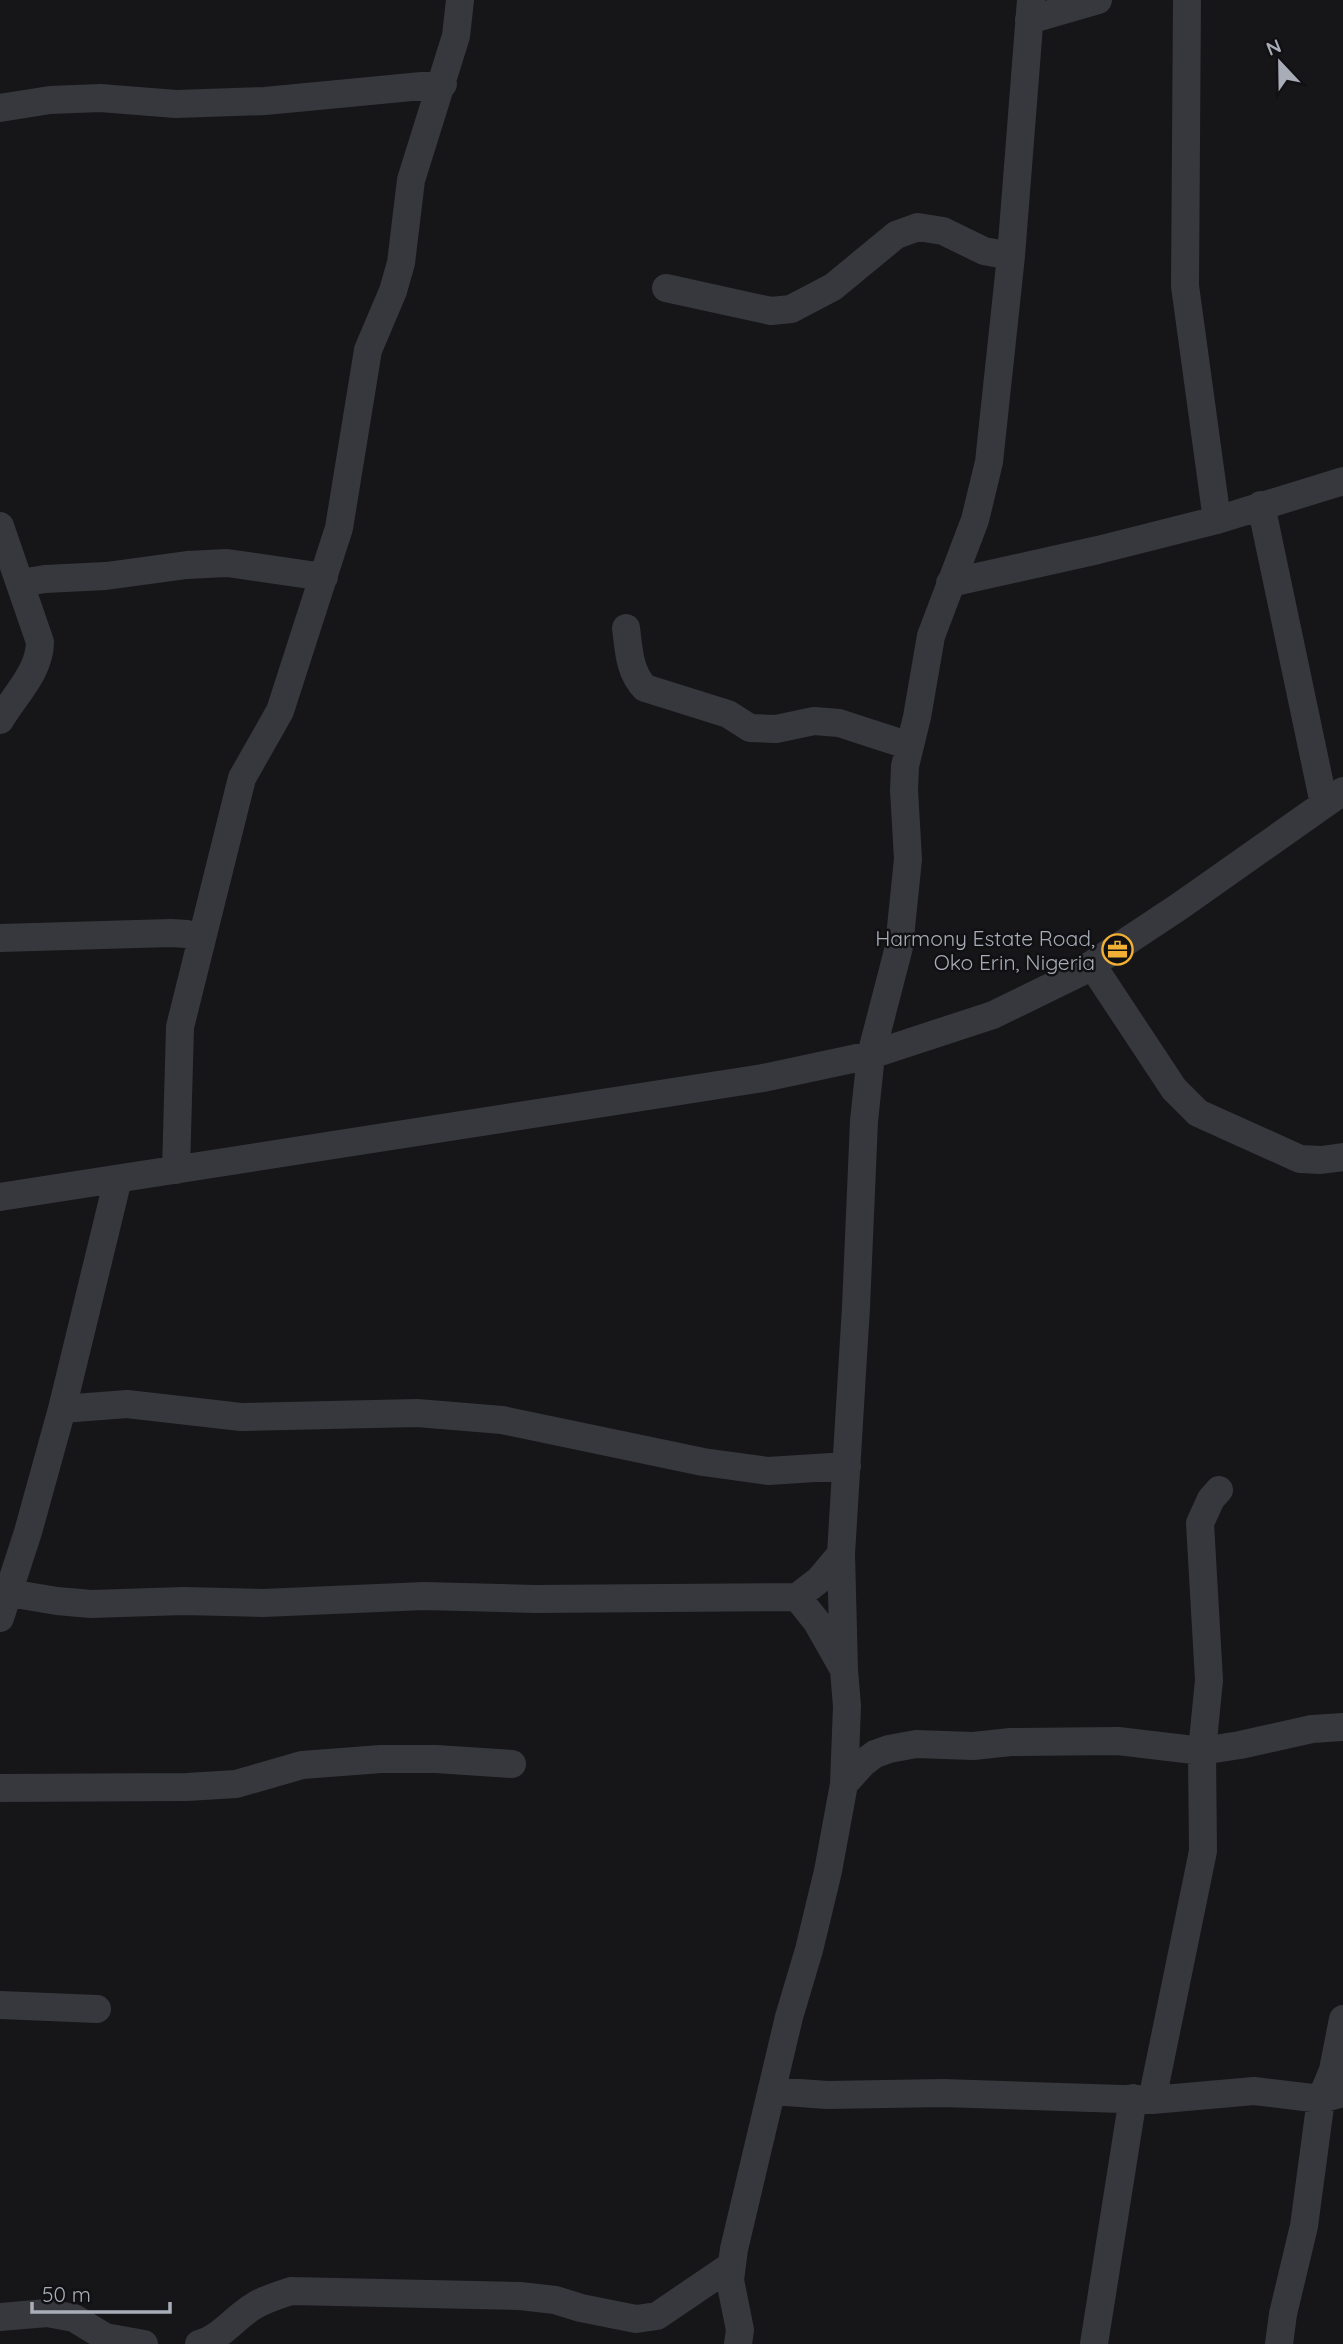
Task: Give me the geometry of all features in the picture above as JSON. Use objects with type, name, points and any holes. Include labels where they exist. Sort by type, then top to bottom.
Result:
[{"type":"street","points":[[176,1170],[180,1027],[201,940],[242,778],[280,711],[339,528],[368,350],[393,291],[401,263],[411,180],[443,84],[456,36],[460,0]]},
{"type":"street","points":[[738,2344],[740,2330],[730,2280],[732,2265],[772,2091],[828,1871],[844,1784],[846,1729],[841,1554],[856,1307],[859,1199],[871,1055],[899,947],[908,859],[905,766],[931,636],[975,520],[989,462],[1011,256],[1030,10],[1098,0]]},
{"type":"street","points":[[1187,0],[1185,286],[1217,520]]},
{"type":"street","points":[[0,107],[50,100],[88,99],[176,104],[265,101],[443,84]]},
{"type":"street","points":[[666,288],[772,311],[791,309],[833,287],[896,235],[918,227],[943,231],[985,251],[1011,256]]},
{"type":"street","points":[[950,583],[1217,520],[1343,481]]},
{"type":"street","points":[[0,1197],[763,1078],[871,1055],[993,1015],[1092,965],[1333,797],[1261,505]]},
{"type":"street","points":[[0,526],[40,642],[40,656],[34,670],[13,696],[0,720]]},
{"type":"street","points":[[21,583],[227,563],[324,577]]},
{"type":"street","points":[[626,628],[630,663],[636,679],[645,688],[728,714],[750,728],[776,729],[814,721],[839,723],[910,747]]},
{"type":"street","points":[[0,938],[171,933],[187,934],[201,940]]},
{"type":"street","points":[[1092,965],[1174,1089],[1198,1113],[1300,1159],[1343,1157]]},
{"type":"street","points":[[118,1179],[62,1409],[5,1605],[57,1601],[91,1604],[184,1601],[263,1603],[424,1596],[534,1599],[797,1597],[819,1580],[841,1554]]},
{"type":"street","points":[[62,1409],[128,1404],[241,1416],[417,1413],[502,1420],[702,1462],[768,1471],[847,1466]]},
{"type":"street","points":[[1094,2344],[1143,2099],[1203,1851],[1202,1751],[1209,1680],[1200,1523],[1211,1499],[1220,1490]]},
{"type":"street","points":[[797,1597],[817,1622],[844,1670]]},
{"type":"street","points":[[844,1784],[875,1754],[916,1744],[973,1746],[1011,1742],[1118,1741],[1202,1751],[1312,1729],[1343,1727]]},
{"type":"street","points":[[846,1729],[889,1749]]},
{"type":"street","points":[[0,1788],[211,1786],[236,1784],[302,1765],[381,1759],[512,1764]]},
{"type":"street","points":[[0,2005],[97,2009]]},
{"type":"street","points":[[1279,2344],[1283,2314],[1332,2096],[1333,2070],[1343,2019]]},
{"type":"street","points":[[772,2091],[827,2095],[943,2094],[1143,2099],[1254,2091],[1332,2096]]},
{"type":"street","points":[[199,2344],[235,2331],[256,2305],[291,2291],[520,2296],[555,2300],[636,2319],[657,2316],[732,2265]]},
{"type":"street","points":[[0,2317],[47,2313],[60,2315],[74,2318],[105,2337],[144,2344]]},
{"type":"place","name":"Harmony Estate Road, Oko Erin, Nigeria","points":[[1118,950]]}]
